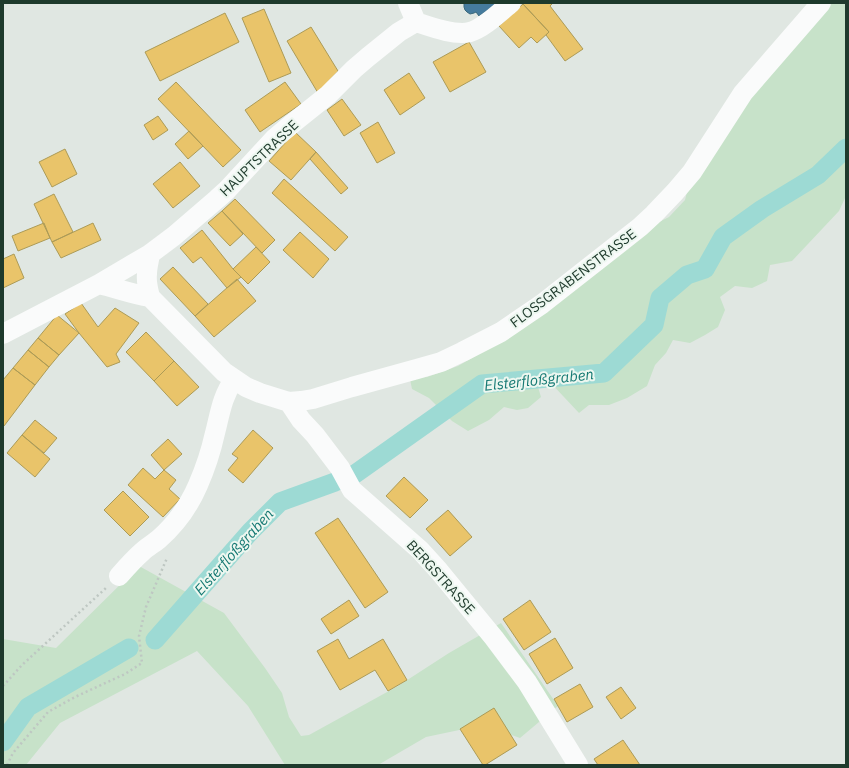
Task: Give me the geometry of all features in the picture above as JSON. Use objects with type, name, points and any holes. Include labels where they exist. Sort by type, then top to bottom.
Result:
[{"type":"street","points":[[408,3],[416,22],[436,28],[463,33],[471,31],[489,21],[511,3]]},
{"type":"street","name":"FLOSSGRABENSTRASSE","points":[[150,297],[224,372],[234,380],[260,393],[289,402],[313,399],[441,362],[482,343],[542,304],[640,227],[676,192],[696,168],[743,93],[821,3]]},
{"type":"street","name":"HAUPTSTRASSE","points":[[3,334],[99,284],[150,254],[174,236],[227,190],[274,139],[328,95],[368,56],[399,32],[416,22]]},
{"type":"street","points":[[99,284],[137,295],[150,297],[147,285],[147,273],[150,254]]},
{"type":"street","points":[[119,576],[142,552],[170,528],[183,513],[191,500],[199,484],[214,437],[224,397],[228,387],[234,380]]},
{"type":"street","name":"BERGSTRASSE","points":[[289,402],[301,420],[315,435],[340,468],[352,490],[420,550],[498,643],[527,682],[578,765]]},
{"type":"path","points":[[7,765],[13,753],[48,712],[74,696],[124,674],[142,663],[140,636],[146,607],[169,553],[170,528]]},
{"type":"path","points":[[3,686],[22,666],[119,576]]},
{"type":"green space","points":[[827,3],[846,3],[846,198],[839,211],[792,261],[770,265],[767,281],[752,288],[735,286],[720,297],[725,310],[718,327],[690,343],[673,340],[666,353],[655,365],[647,386],[627,398],[609,405],[589,405],[579,413],[548,380],[538,387],[541,397],[528,408],[517,410],[504,407],[489,420],[468,431],[452,421],[429,398],[412,389],[410,379],[427,377],[458,366],[495,345],[655,224],[669,217],[685,200],[688,188],[750,98]]},
{"type":"green space","points":[[139,566],[224,613],[282,693],[289,717],[301,736],[309,735],[398,686],[449,653],[501,623],[558,706],[520,738],[483,725],[426,737],[378,765],[285,765],[248,706],[197,651],[60,723],[26,765],[3,765],[3,639],[56,648]]},
{"type":"building: Homes","points":[[523,3],[553,3],[550,6],[583,49],[565,61],[546,35],[549,32]]},
{"type":"building: Homes","points":[[523,4],[549,32],[537,43],[531,37],[519,48],[499,26]]},
{"type":"building: Homes","points":[[264,9],[291,73],[269,82],[242,18]]},
{"type":"building: Homes","points":[[225,13],[239,42],[160,81],[145,52]]},
{"type":"building: Homes","points":[[311,27],[338,71],[318,93],[287,41]]},
{"type":"building: Homes","points":[[469,42],[486,72],[450,92],[433,62]]},
{"type":"building: Homes","points":[[409,73],[425,98],[400,115],[384,90]]},
{"type":"building: Homes","points":[[176,82],[241,150],[223,167],[158,99]]},
{"type":"building: Homes","points":[[285,82],[301,104],[260,132],[245,110]]},
{"type":"building: Homes","points":[[342,99],[361,125],[344,136],[327,110]]},
{"type":"building: Homes","points":[[158,116],[168,130],[153,140],[144,125]]},
{"type":"building: Homes","points":[[378,122],[395,153],[377,163],[360,133]]},
{"type":"building: Homes","points":[[189,131],[203,146],[188,159],[175,144]]},
{"type":"building: Homes","points":[[295,132],[316,152],[291,180],[269,161]]},
{"type":"building: Homes","points":[[65,149],[77,174],[52,187],[39,162]]},
{"type":"building: Homes","points":[[316,152],[348,188],[341,194],[310,159]]},
{"type":"building: Homes","points":[[180,162],[200,186],[173,208],[153,184]]},
{"type":"building: Homes","points":[[284,179],[348,237],[335,251],[272,193]]},
{"type":"building: Homes","points":[[54,194],[73,232],[52,242],[34,204]]},
{"type":"building: Homes","points":[[235,199],[275,240],[262,253],[222,211]]},
{"type":"building: Homes","points":[[222,211],[243,234],[230,246],[208,223]]},
{"type":"building: Homes","points":[[44,223],[50,238],[18,251],[12,236]]},
{"type":"building: Homes","points":[[93,223],[101,240],[61,258],[52,242]]},
{"type":"building: Homes","points":[[202,230],[241,277],[227,288],[201,257],[193,263],[180,248]]},
{"type":"building: Homes","points":[[300,232],[329,259],[313,278],[283,250]]},
{"type":"building: Homes","points":[[256,247],[270,262],[248,284],[233,269]]},
{"type":"building: Homes","points":[[14,254],[24,278],[3,288],[3,259]]},
{"type":"building: Homes","points":[[173,267],[208,304],[195,316],[160,279]]},
{"type":"building: Homes","points":[[237,279],[256,301],[214,337],[195,316]]},
{"type":"building: Homes","points":[[81,303],[98,327],[115,308],[139,323],[116,354],[120,362],[107,367],[65,314]]},
{"type":"building: Homes","points":[[57,315],[79,333],[59,355],[38,338]]},
{"type":"building: Homes","points":[[146,332],[174,361],[154,381],[126,352]]},
{"type":"building: Homes","points":[[38,338],[59,355],[49,367],[28,350]]},
{"type":"building: Homes","points":[[28,350],[49,367],[35,385],[13,368]]},
{"type":"building: Homes","points":[[174,361],[199,387],[177,406],[154,381]]},
{"type":"building: Homes","points":[[13,368],[35,385],[4,426],[3,380]]},
{"type":"building: Homes","points":[[35,420],[57,438],[44,453],[22,435]]},
{"type":"building: Homes","points":[[253,430],[273,448],[243,483],[228,470],[238,458],[232,454]]},
{"type":"building: Homes","points":[[22,435],[50,459],[35,477],[7,453]]},
{"type":"building: Homes","points":[[168,439],[182,454],[164,470],[151,455]]},
{"type":"building: Homes","points":[[143,468],[155,479],[164,470],[176,480],[169,489],[180,499],[163,517],[128,485]]},
{"type":"building: Homes","points":[[404,477],[428,500],[410,518],[386,496]]},
{"type":"building: Homes","points":[[123,491],[149,517],[130,536],[104,510]]},
{"type":"building: Homes","points":[[448,510],[472,537],[450,556],[426,529]]},
{"type":"building: Homes","points":[[338,518],[388,592],[365,608],[315,533]]},
{"type":"building: Homes","points":[[349,600],[359,616],[331,634],[321,619]]},
{"type":"building: Homes","points":[[530,600],[551,632],[524,650],[503,619]]},
{"type":"building: Homes","points":[[555,638],[573,668],[547,684],[529,654]]},
{"type":"building: Homes","points":[[338,639],[349,659],[383,639],[407,680],[388,691],[375,670],[340,690],[317,651]]},
{"type":"building: Homes","points":[[580,684],[593,707],[567,722],[554,699]]},
{"type":"building: Homes","points":[[621,687],[636,708],[621,719],[606,697]]},
{"type":"building: Homes","points":[[494,708],[517,745],[483,765],[460,729]]},
{"type":"building: Homes","points":[[623,740],[640,765],[598,765],[594,759]]},
{"type":"building: Public","points":[[464,3],[498,3],[479,16],[476,12],[470,14],[467,12],[464,7]]},
{"type":"waterway","name":"Elsterfloßgraben","points":[[155,640],[250,532],[280,502],[355,474],[482,384],[604,373],[654,325],[660,298],[687,275],[705,269],[723,237],[762,209],[818,175],[846,148]]},
{"type":"waterway","name":"Elsterfloßgraben","points":[[3,742],[28,707],[129,648]]}]
